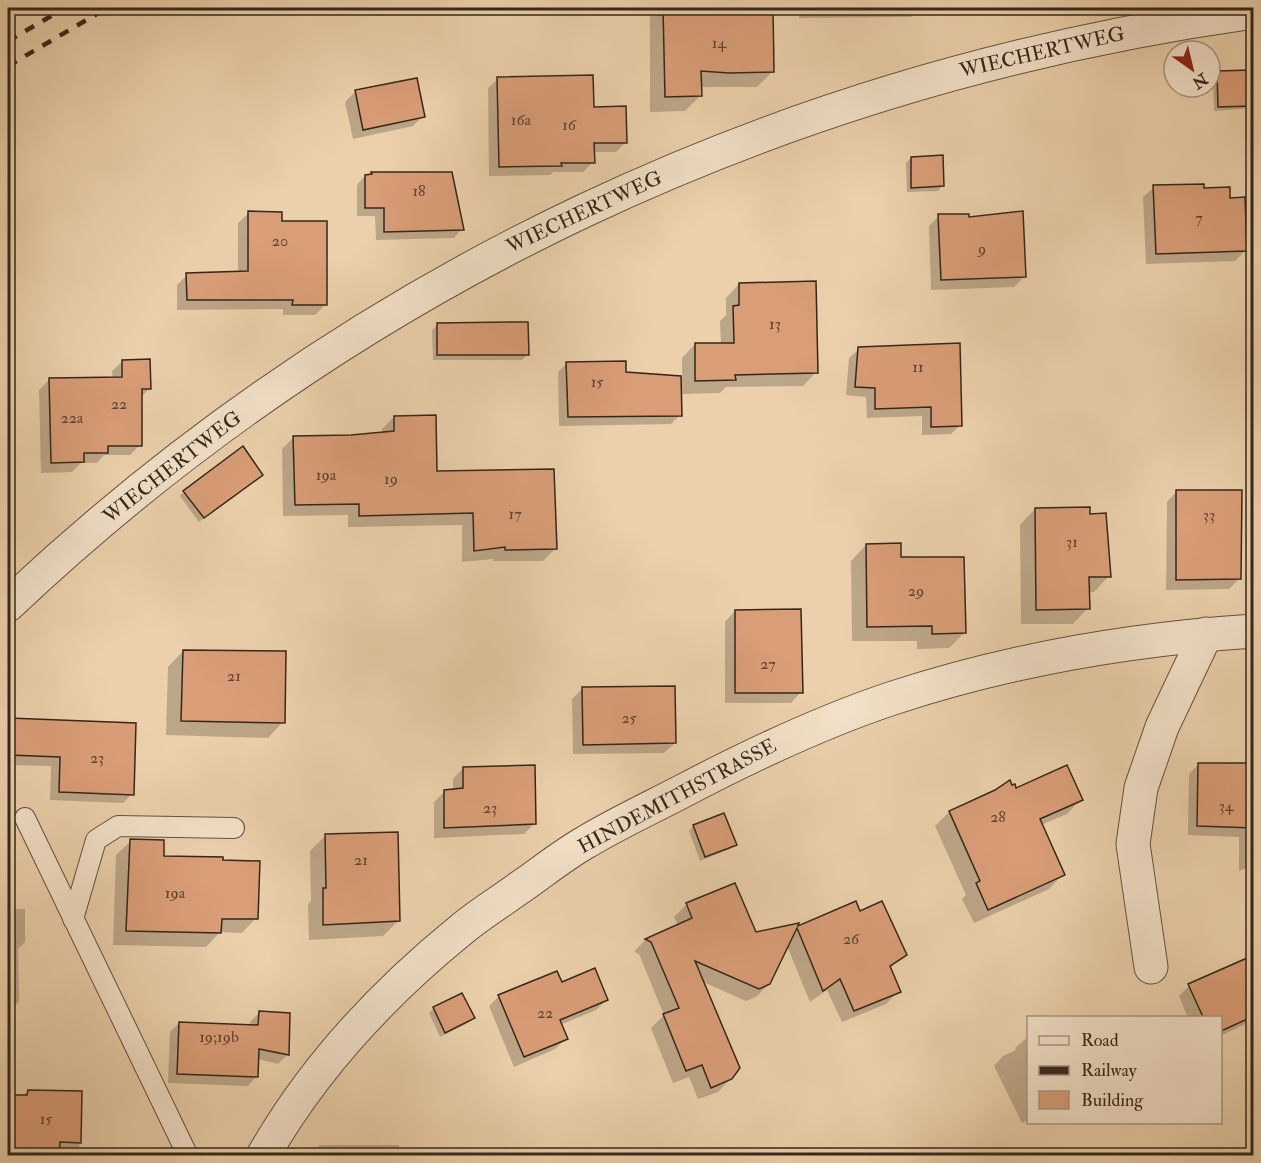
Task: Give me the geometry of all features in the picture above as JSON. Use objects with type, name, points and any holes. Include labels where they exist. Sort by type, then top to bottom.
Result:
[{"type":"street","name":"WIECHERTWEG","points":[[8,605],[40,574],[118,508],[191,450],[290,379],[399,308],[508,247],[668,172],[833,110],[952,73],[1065,45],[1156,27],[1254,12]]},
{"type":"street","name":"HINDEMITHSTRASSE","points":[[262,1155],[285,1117],[318,1071],[357,1026],[407,977],[463,928],[584,843],[743,759],[813,727],[893,698],[979,673],[1059,655],[1206,634],[1254,631]]},
{"type":"street","points":[[1151,968],[1133,844],[1141,788],[1162,727],[1206,634]]},
{"type":"lane","points":[[25,818],[188,1155]]},
{"type":"lane","points":[[73,919],[96,840],[118,826],[234,828]]},
{"type":"building","points":[[663,8],[773,8],[774,72],[701,71],[702,96],[665,97]]},
{"type":"building","points":[[1251,70],[1253,106],[1218,107],[1218,99],[1222,99],[1222,71]]},
{"type":"building","points":[[593,75],[594,107],[626,106],[627,143],[594,143],[595,163],[499,167],[497,77]]},
{"type":"building","points":[[417,78],[425,117],[363,130],[355,90]]},
{"type":"building","points":[[943,155],[944,186],[911,188],[911,157]]},
{"type":"building","points":[[371,172],[452,172],[464,230],[384,232],[384,208],[365,208],[365,175],[372,174]]},
{"type":"building","points":[[1204,184],[1204,188],[1230,187],[1230,198],[1245,197],[1247,251],[1156,254],[1153,185]]},
{"type":"building","points":[[248,211],[282,212],[282,221],[327,221],[327,305],[292,305],[293,300],[187,300],[186,273],[248,271]]},
{"type":"building","points":[[1023,211],[1026,277],[941,280],[938,214],[969,214],[969,217]]},
{"type":"building","points":[[816,281],[818,373],[735,375],[736,380],[695,381],[695,343],[734,343],[733,306],[739,305],[739,283]]},
{"type":"building","points":[[528,322],[529,355],[437,355],[437,323]]},
{"type":"building","points":[[960,343],[962,426],[931,427],[931,407],[875,409],[875,388],[855,387],[858,347]]},
{"type":"building","points":[[150,359],[151,389],[142,389],[142,446],[108,446],[108,453],[84,453],[84,462],[51,463],[49,378],[122,377],[122,360]]},
{"type":"building","points":[[626,361],[626,372],[681,376],[682,416],[568,417],[566,362]]},
{"type":"building","points":[[436,415],[437,471],[554,469],[557,549],[505,550],[505,547],[474,551],[473,513],[359,516],[359,504],[295,505],[293,436],[351,435],[394,431],[394,416]]},
{"type":"building","points":[[243,446],[263,475],[204,518],[183,491]]},
{"type":"building","points":[[1176,490],[1242,490],[1241,579],[1176,580]]},
{"type":"building","points":[[1090,507],[1090,514],[1106,513],[1111,577],[1089,577],[1090,609],[1036,610],[1035,508]]},
{"type":"building","points":[[901,543],[901,557],[964,557],[966,633],[932,634],[932,626],[867,627],[866,544]]},
{"type":"building","points":[[801,609],[803,693],[735,693],[735,610]]},
{"type":"building","points":[[183,650],[286,651],[285,723],[181,721]]},
{"type":"building","points":[[675,686],[676,743],[583,745],[582,687]]},
{"type":"building","points":[[9,718],[136,723],[134,795],[59,792],[60,757],[9,755]]},
{"type":"building","points":[[1198,763],[1254,763],[1254,828],[1197,826]]},
{"type":"building","points":[[535,765],[536,824],[444,828],[444,790],[463,788],[463,767]]},
{"type":"building","points":[[1067,765],[1083,800],[1040,819],[1065,875],[988,910],[976,883],[980,881],[949,811],[995,790],[1010,780],[1016,788]]},
{"type":"building","points":[[724,813],[737,845],[705,857],[693,825]]},
{"type":"building","points":[[398,832],[400,921],[323,925],[323,888],[326,888],[325,834]]},
{"type":"building","points":[[130,839],[164,840],[164,856],[223,857],[223,860],[260,861],[258,919],[222,919],[221,933],[126,931]]},
{"type":"building","points":[[735,883],[756,932],[799,923],[798,926],[856,901],[860,911],[882,901],[907,955],[890,966],[901,992],[854,1011],[840,979],[823,991],[797,928],[770,984],[759,989],[695,961],[740,1068],[732,1079],[711,1088],[702,1065],[686,1071],[663,1014],[679,1008],[651,942],[645,939],[692,918],[686,903]]},
{"type":"building","points":[[1254,955],[1254,1016],[1222,1031],[1222,1016],[1203,1016],[1188,984]]},
{"type":"building","points":[[595,968],[608,1000],[560,1020],[568,1039],[524,1057],[498,995],[557,971],[562,982]]},
{"type":"building","points":[[462,993],[475,1018],[445,1033],[433,1007]]},
{"type":"building","points":[[259,1011],[290,1013],[289,1055],[259,1049],[258,1077],[177,1074],[179,1022],[258,1025]]},
{"type":"building","points":[[28,1090],[82,1091],[81,1143],[60,1142],[59,1155],[10,1155],[12,1095],[27,1095]]},
{"type":"railway","points":[[8,41],[65,8]]},
{"type":"railway","points":[[8,66],[107,8]]}]
